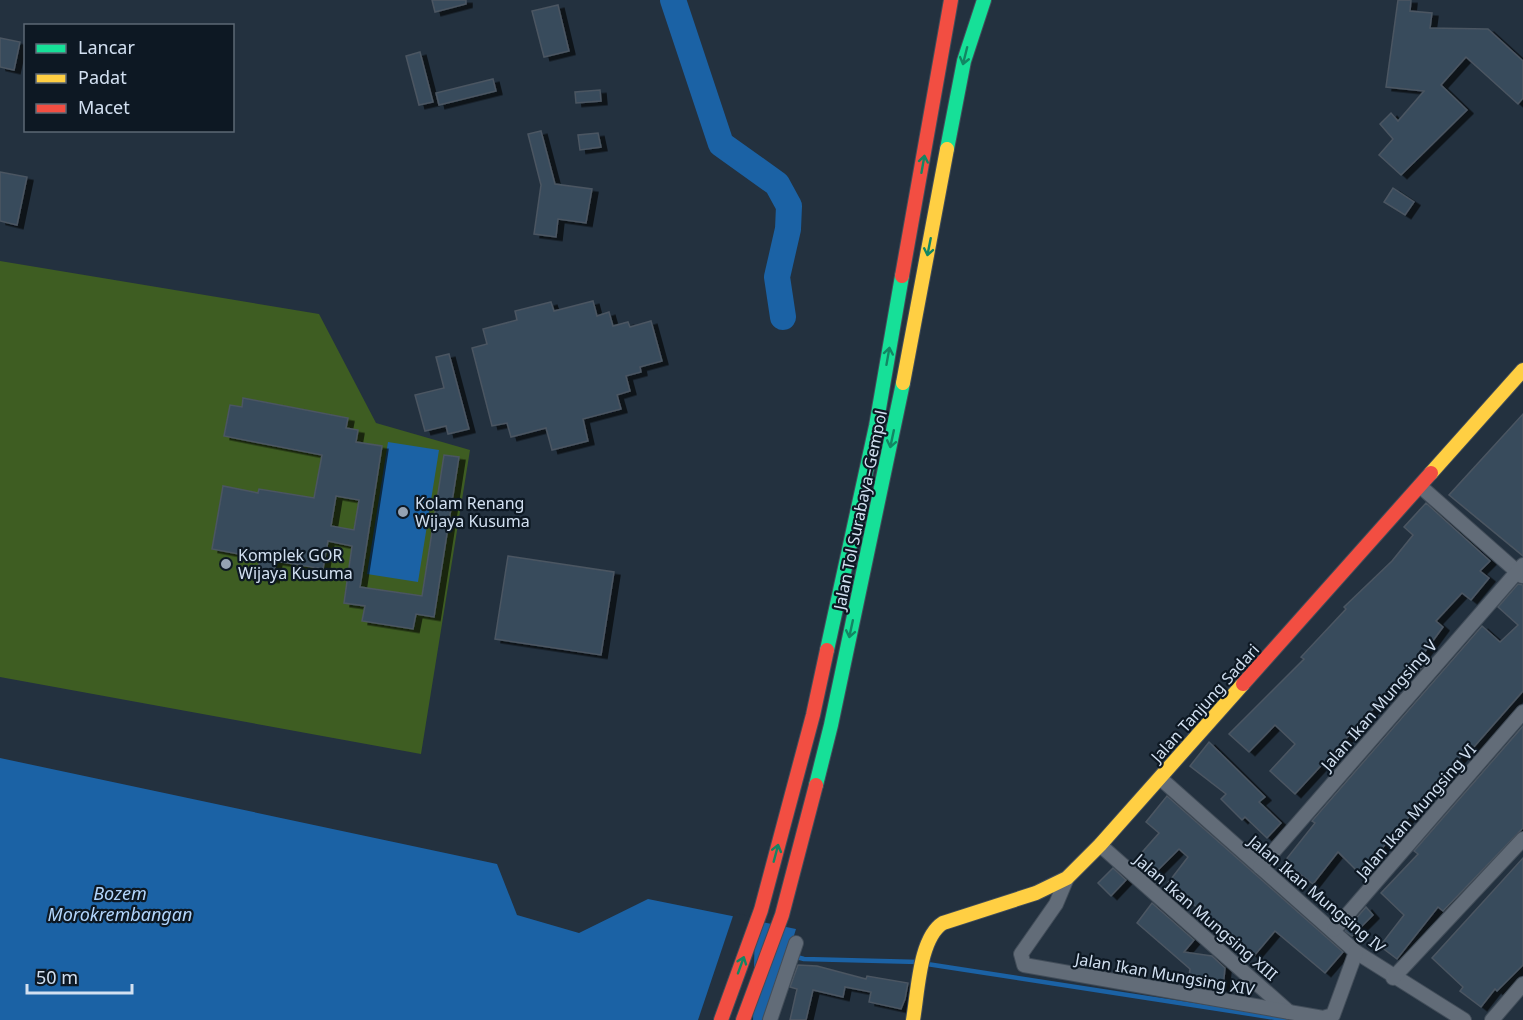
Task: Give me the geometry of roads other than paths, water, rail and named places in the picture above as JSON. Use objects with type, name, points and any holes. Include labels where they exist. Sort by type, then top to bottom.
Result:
[{"type":"main road","name":"Jalan Tol Surabaya–Gempol","points":[[721,1020],[761,910],[813,715],[876,426],[951,0]]},
{"type":"main road","name":"Jalan Tol Surabaya–Gempol","points":[[743,1020],[782,915],[831,725],[893,434],[964,61],[984,0]]},
{"type":"main road","name":"Jalan Tanjung Sadari","points":[[913,1020],[927,941],[943,923],[1036,893],[1067,878],[1100,845],[1523,370]]},
{"type":"street","points":[[1420,486],[1521,572]]},
{"type":"street","name":"Jalan Ikan Mungsing V","points":[[1260,867],[1521,572]]},
{"type":"street","name":"Jalan Ikan Mungsing VI","points":[[1334,930],[1523,712]]},
{"type":"street","name":"Jalan Ikan Mungsing IV","points":[[1160,778],[1334,930],[1356,952],[1393,978],[1464,1020]]},
{"type":"street","points":[[1393,978],[1523,839]]},
{"type":"street","name":"Jalan Ikan Mungsing XIII","points":[[1100,845],[1291,1013]]},
{"type":"street","name":"Jalan Ikan Mungsing XIV","points":[[1067,878],[1056,903],[1021,954],[1024,965],[1323,1018],[1333,1015],[1356,952]]},
{"type":"street","points":[[770,1020],[794,951]]},
{"type":"street","points":[[1492,1020],[1523,984]]},
{"type":"water","name":"Kolam Renang Wijaya Kusuma","points":[[388,442],[439,450],[418,582],[367,574]]},
{"type":"water","name":"Bozem Morokrembangan","points":[[0,758],[497,864],[517,915],[579,933],[648,899],[796,929],[768,1020],[0,1020]]},
{"type":"waterway","points":[[673,0],[721,144],[777,184],[789,206],[788,229],[777,277],[783,317]]},
{"type":"waterway","points":[[793,956],[804,959],[919,962]]},
{"type":"waterway","points":[[927,964],[1289,1020]]},
{"type":"place","name":"Kolam Renang Wijaya Kusuma","points":[[403,512]]},
{"type":"place","name":"Komplek GOR Wijaya Kusuma","points":[[226,564]]}]
